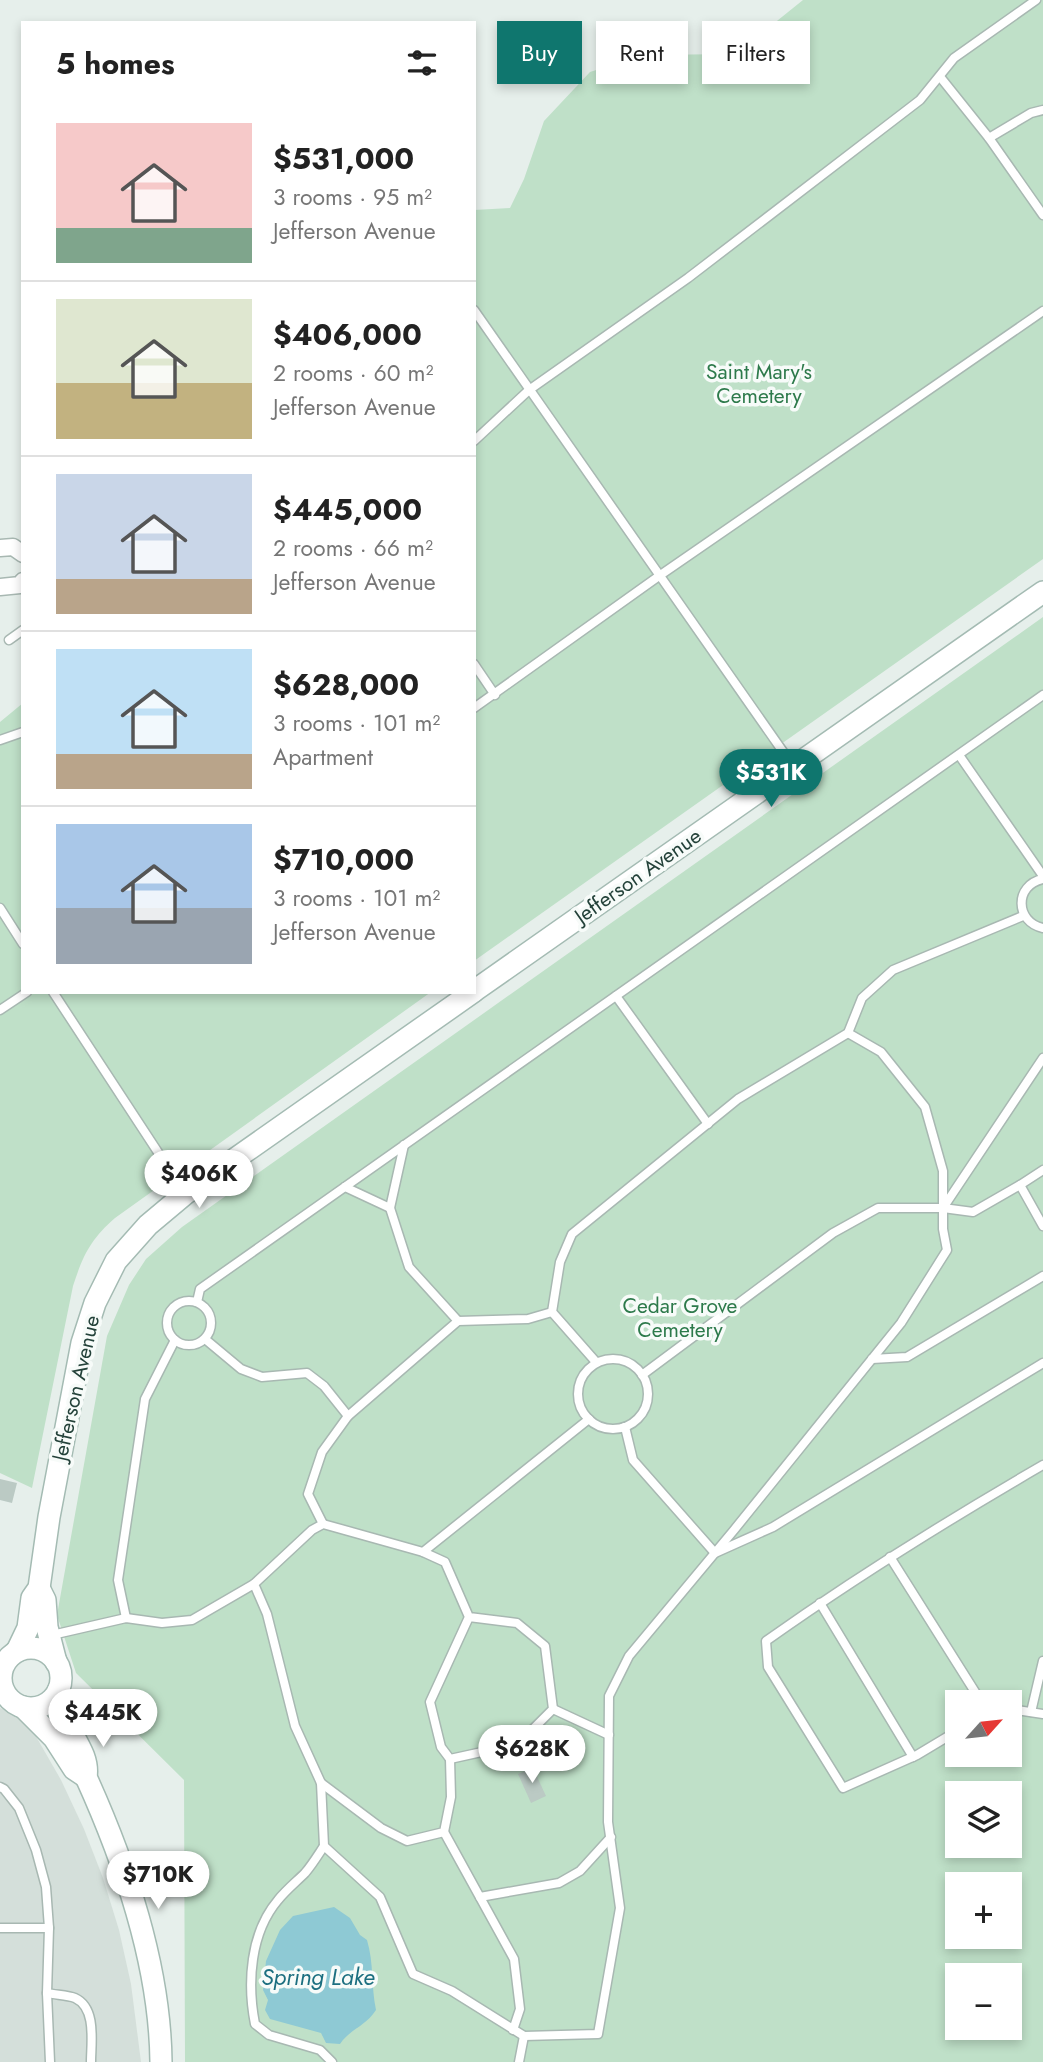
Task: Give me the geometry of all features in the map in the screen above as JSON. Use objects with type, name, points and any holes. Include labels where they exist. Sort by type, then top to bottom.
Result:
[{"type":"main road","name":"Jefferson Avenue","points":[[476,990],[1043,592]]},
{"type":"main road","name":"Jefferson Avenue","points":[[9,1656],[28,1628],[32,1598],[39,1588],[49,1517],[82,1343],[95,1303],[116,1261],[148,1225],[185,1194],[470,994]]},
{"type":"main road","name":"Jefferson Avenue","points":[[39,1588],[45,1600],[49,1636],[56,1661]]},
{"type":"main road","points":[[86,1777],[74,1769],[54,1738],[4,1693],[0,1679],[1,1670],[9,1656],[25,1648],[40,1649],[56,1661],[60,1672],[59,1689],[63,1715],[87,1763],[86,1777],[108,1827],[134,1902],[151,1980],[161,2062]]},
{"type":"main road","points":[[11,1701],[34,1709],[54,1698],[59,1689]]},
{"type":"street","points":[[0,548],[13,547],[21,553]]},
{"type":"street","points":[[0,587],[21,585]]},
{"type":"lane","points":[[476,439],[529,390],[688,278],[920,100],[941,78],[954,58],[1036,0]]},
{"type":"lane","points":[[941,78],[989,138],[1043,215]]},
{"type":"lane","points":[[989,138],[1031,113],[1043,110]]},
{"type":"lane","points":[[476,707],[659,576],[1043,311]]},
{"type":"lane","points":[[476,313],[793,767]]},
{"type":"lane","points":[[9,640],[21,631]]},
{"type":"lane","points":[[476,667],[495,695]]},
{"type":"lane","points":[[197,1302],[200,1289],[1043,695]]},
{"type":"lane","points":[[0,740],[21,733]]},
{"type":"lane","points":[[959,755],[1043,878],[1029,885],[1024,891],[1021,908],[1023,916],[1033,925],[1043,928]]},
{"type":"lane","points":[[0,908],[21,941]]},
{"type":"lane","points":[[552,1312],[560,1262],[572,1234],[738,1099],[848,1033],[862,999],[893,970],[1023,916]]},
{"type":"lane","points":[[0,1010],[24,994]]},
{"type":"lane","points":[[54,994],[185,1194]]},
{"type":"lane","points":[[616,996],[708,1124]]},
{"type":"lane","points":[[324,1846],[380,1897],[413,1974],[452,1992],[524,2036],[598,2034],[620,1908],[608,1822],[609,1696],[629,1656],[901,1323],[947,1250],[943,1229],[943,1171],[925,1107],[881,1052],[848,1033]]},
{"type":"lane","points":[[943,1208],[1043,1058]]},
{"type":"lane","points":[[404,1145],[390,1208],[409,1267],[458,1321]]},
{"type":"lane","points":[[642,1374],[844,1226],[878,1208],[943,1208],[973,1212],[1043,1170]]},
{"type":"lane","points":[[1020,1185],[1043,1226]]},
{"type":"lane","points":[[345,1187],[390,1208]]},
{"type":"lane","points":[[872,1359],[907,1357],[1043,1276]]},
{"type":"lane","points":[[182,1302],[197,1302],[208,1311],[212,1326],[205,1339],[192,1346],[185,1345],[175,1340],[167,1325],[171,1311],[182,1302]]},
{"type":"lane","points":[[323,1524],[307,1494],[322,1452],[348,1416],[458,1321],[528,1319],[552,1312]]},
{"type":"lane","points":[[552,1312],[596,1362]]},
{"type":"lane","points":[[205,1339],[241,1369],[261,1377],[307,1373],[324,1386],[348,1416]]},
{"type":"lane","points":[[126,1618],[118,1580],[145,1399],[175,1340]]},
{"type":"lane","points":[[607,1358],[620,1359],[631,1363],[642,1374],[649,1391],[648,1403],[635,1422],[614,1429],[602,1427],[589,1419],[579,1403],[578,1391],[580,1380],[596,1362],[607,1358]]},
{"type":"lane","points":[[715,1553],[773,1527],[1043,1363]]},
{"type":"lane","points":[[423,1552],[589,1419]]},
{"type":"lane","points":[[625,1427],[632,1460],[715,1553]]},
{"type":"lane","points":[[945,1738],[913,1757],[843,1788],[768,1667],[766,1641],[957,1514],[1043,1465]]},
{"type":"lane","points":[[49,1636],[126,1618],[162,1623],[192,1620],[254,1584],[312,1530],[323,1524],[423,1552],[445,1562],[469,1617],[430,1702],[441,1747],[450,1759],[451,1797],[444,1832],[514,1959],[520,2009],[513,2030]]},
{"type":"lane","points":[[890,1557],[974,1690]]},
{"type":"lane","points":[[254,1584],[267,1614],[295,1726],[321,1783],[324,1846],[306,1871],[277,1900],[263,1922],[256,1942],[251,2002],[255,2024],[269,2035],[320,2050],[332,2062]]},
{"type":"lane","points":[[820,1603],[913,1757]]},
{"type":"lane","points":[[469,1617],[517,1623],[545,1646],[553,1709]]},
{"type":"lane","points":[[1031,1712],[1043,1661]]},
{"type":"lane","points":[[553,1709],[609,1735]]},
{"type":"lane","points":[[450,1759],[518,1744],[553,1709]]},
{"type":"lane","points":[[1022,1711],[1043,1714]]},
{"type":"lane","points":[[321,1783],[381,1828],[407,1841],[444,1832]]},
{"type":"lane","points":[[0,1787],[19,1808],[36,1850],[46,1887],[50,2062]]},
{"type":"lane","points":[[480,1897],[559,1883],[580,1871],[611,1838]]},
{"type":"lane","points":[[0,1927],[49,1928]]},
{"type":"lane","points":[[47,1993],[77,1998],[86,2008],[91,2022],[91,2062]]},
{"type":"lane","points":[[519,2062],[524,2036]]},
{"type":"shaded area","points":[[0,1708],[16,1714],[34,1733],[61,1780],[84,1829],[119,1930],[131,1984],[141,2062],[0,2062]]},
{"type":"green space","name":"Saint Mary's Cemetery","points":[[803,0],[1043,0],[1043,559],[476,960],[476,210],[510,208],[524,179],[544,121],[579,84],[582,84],[590,72],[596,70],[596,84],[688,84],[688,55],[702,54],[702,84],[810,84],[810,21],[777,21]]},
{"type":"green space","name":"Cedar Grove Cemetery","points":[[1043,617],[1043,2062],[185,2062],[184,1780],[76,1673],[57,1615],[107,1336],[129,1285],[146,1259],[182,1227]]},
{"type":"green space","points":[[21,705],[21,994],[428,994],[115,1218],[100,1233],[84,1256],[73,1286],[32,1488],[0,1473],[0,722]]},
{"type":"water","name":"Spring Lake","points":[[334,1907],[350,1918],[360,1935],[367,1940],[376,2010],[340,2044],[326,2043],[321,2033],[270,2019],[265,2010],[268,2000],[263,1990],[266,1961],[280,1930],[293,1916]]},
{"type":"building","points":[[0,1479],[17,1483],[12,1503],[0,1500]]},
{"type":"building","points":[[533,1768],[546,1796],[531,1803],[518,1774]]}]
